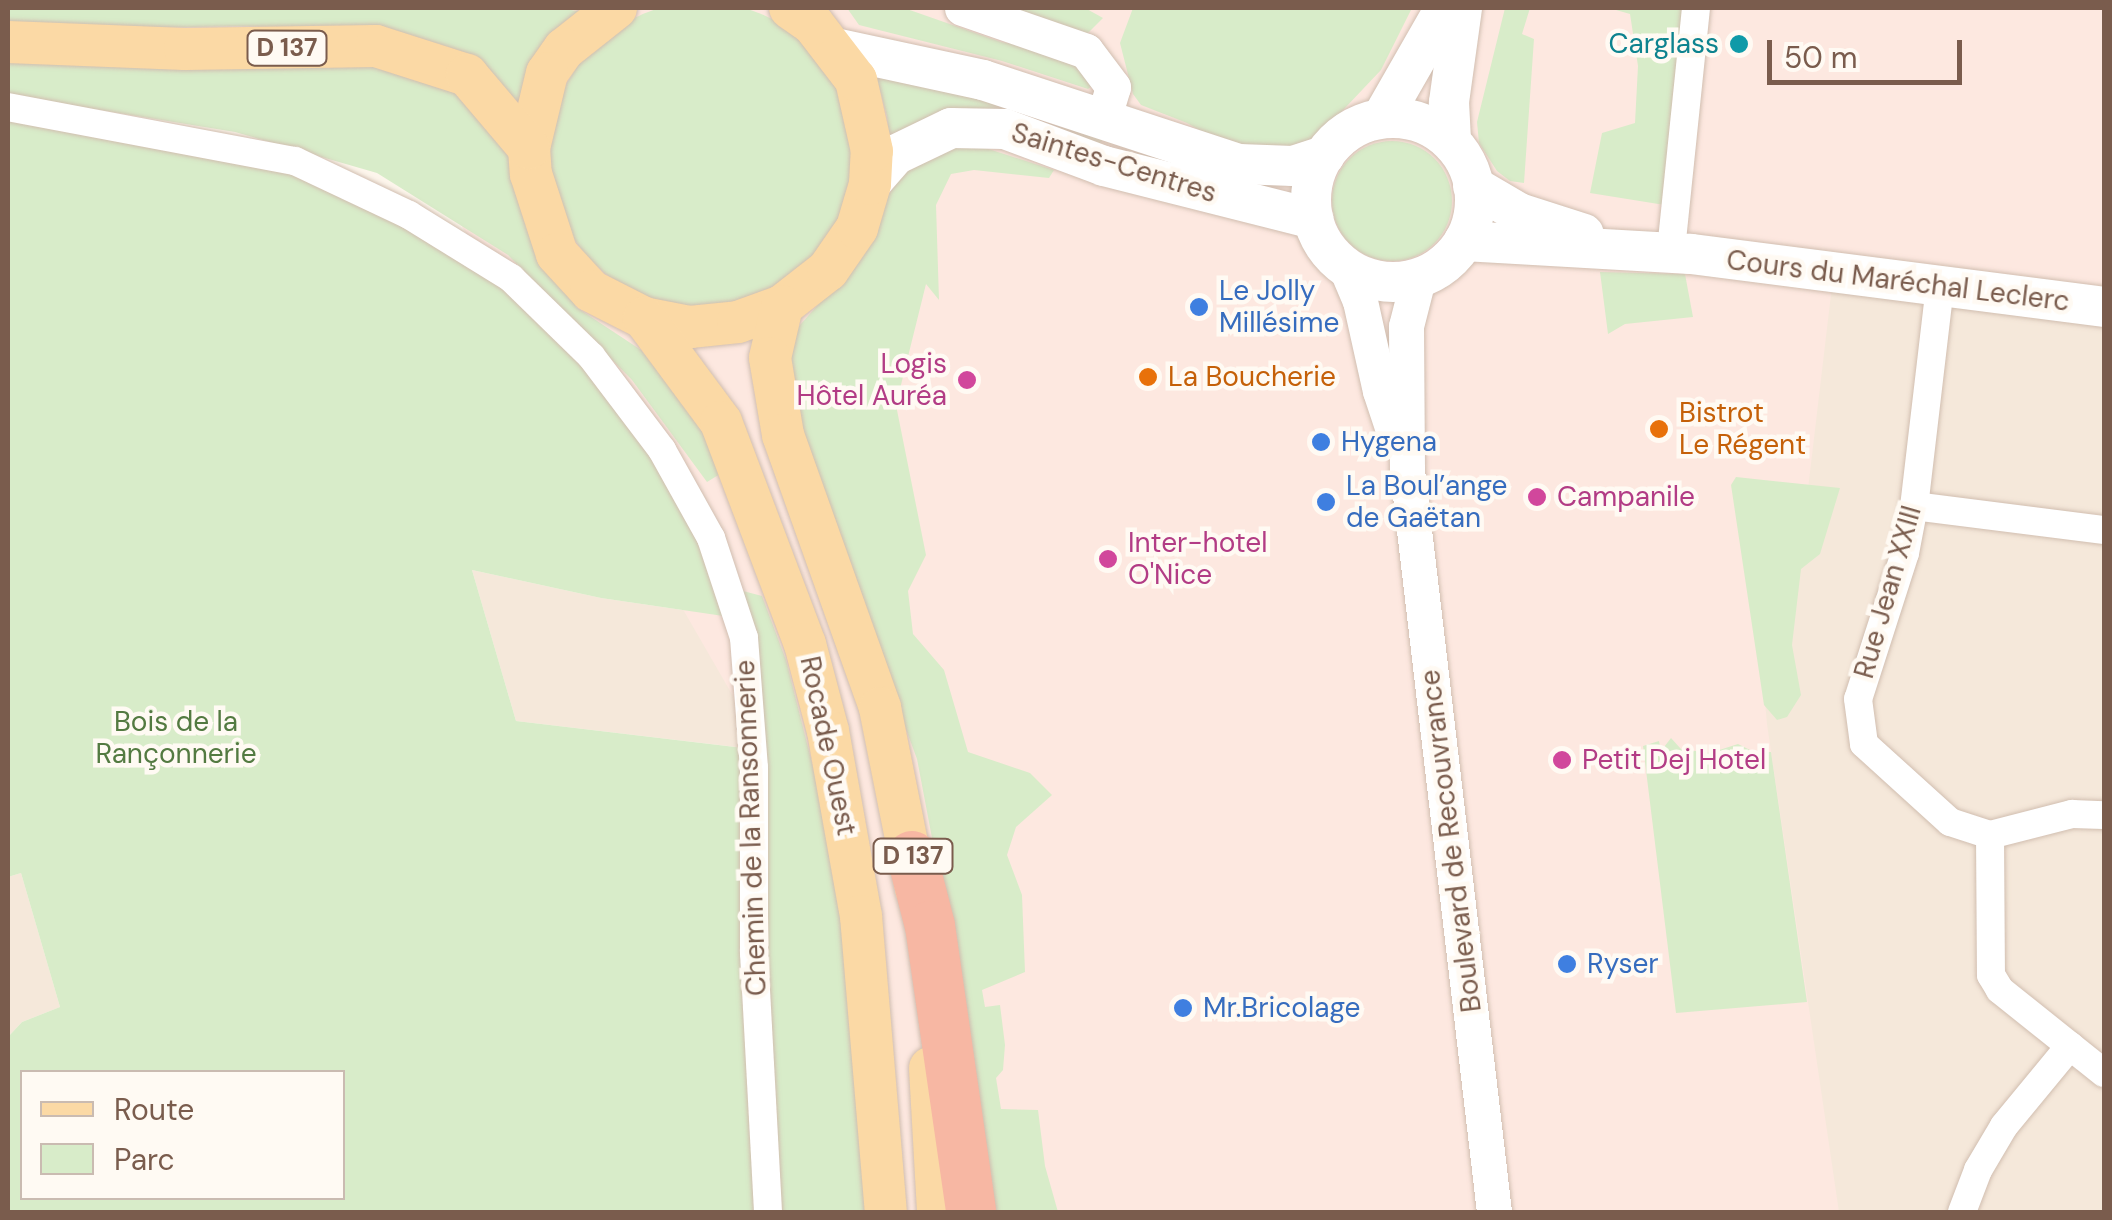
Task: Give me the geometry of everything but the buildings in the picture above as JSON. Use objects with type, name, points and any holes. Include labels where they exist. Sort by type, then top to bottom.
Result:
[{"type":"highway","points":[[912,856],[930,926],[971,1212]]},
{"type":"main road","points":[[616,8],[564,50],[547,73],[529,148],[540,215],[557,254],[592,291],[644,318],[706,325],[738,322],[782,306],[828,270],[857,228],[870,184],[872,151],[856,80],[835,48],[790,8]]},
{"type":"main road","points":[[1382,118],[1445,8]]},
{"type":"main road","points":[[1451,140],[1449,102],[1462,8]]},
{"type":"main road","name":"D 137","points":[[8,42],[185,49],[376,46],[467,75],[529,148]]},
{"type":"main road","points":[[835,48],[983,80],[1104,116],[1239,164],[1293,166],[1324,156]]},
{"type":"main road","points":[[1382,118],[1407,118],[1431,126],[1451,140],[1464,156],[1473,186],[1475,215],[1464,241],[1439,269],[1418,279],[1384,282],[1346,268],[1329,251],[1313,219],[1313,181],[1324,156],[1350,130],[1382,118]]},
{"type":"main road","name":"Saintes-Centres","points":[[870,184],[895,155],[951,128],[1005,129],[1104,166],[1313,219]]},
{"type":"main road","name":"Cours du Maréchal Leclerc","points":[[1473,186],[1502,206],[1564,230],[1681,252],[2104,307]]},
{"type":"main road","name":"Cours du Maréchal Leclerc","points":[[1464,241],[1681,252]]},
{"type":"main road","name":"Rocade Ouest","points":[[782,306],[770,358],[783,435],[880,708],[912,856],[925,970],[938,1212]]},
{"type":"main road","name":"Rocade Ouest","points":[[644,318],[720,422],[805,644],[828,730],[864,935],[886,1212]]},
{"type":"street","points":[[962,8],[1062,39],[1086,51],[1113,87],[1104,116]]},
{"type":"street","points":[[1681,252],[1696,8]]},
{"type":"street","name":"Chemin de la Ransonnerie","points":[[8,108],[296,161],[409,215],[511,278],[591,356],[662,450],[711,538],[744,638],[754,768],[754,954],[768,1212]]},
{"type":"street","points":[[1346,268],[1360,300],[1380,391],[1407,470]]},
{"type":"street","points":[[1407,470],[1406,326],[1418,279]]},
{"type":"street","name":"Rue Jean XXIII","points":[[1940,286],[1914,506],[1905,552],[1858,700],[1858,717],[1864,744],[1950,822],[1990,835]]},
{"type":"street","name":"Boulevard de Recouvrance","points":[[1407,470],[1494,1212]]},
{"type":"street","points":[[1914,506],[2104,530]]},
{"type":"street","points":[[2104,815],[2072,814],[1990,835],[1991,975],[2000,990],[2104,1073]]},
{"type":"street","points":[[1962,1212],[1978,1170],[2004,1126],[2070,1046]]},
{"type":"shaded area","points":[[336,8],[2104,8],[2104,289],[1832,286],[1808,489],[1746,488],[1767,724],[1839,1212],[817,1212],[748,722]]},
{"type":"shaded area","points":[[1691,254],[2104,307],[2104,1212],[1832,1212]]},
{"type":"shaded area","points":[[472,570],[601,598],[737,618],[753,749],[516,721]]},
{"type":"shaded area","points":[[21,873],[60,1007],[22,1022],[8,1037],[8,877]]},
{"type":"green space","points":[[702,2],[732,5],[761,14],[810,47],[843,96],[852,125],[852,185],[843,214],[810,263],[761,296],[732,305],[702,308],[672,305],[643,296],[594,263],[561,214],[552,185],[549,155],[552,125],[561,96],[594,47],[643,14],[672,5]]},
{"type":"green space","points":[[8,8],[560,8],[582,12],[519,120],[366,30],[238,26],[12,31],[8,30]]},
{"type":"green space","points":[[847,8],[904,8],[1001,42],[1069,53],[1093,85],[1088,89],[1002,61],[859,25]]},
{"type":"green space","points":[[978,8],[1085,8],[1103,18],[1088,33]]},
{"type":"green space","points":[[1133,8],[1412,8],[1381,70],[1309,146],[1229,147],[1187,123],[1141,105],[1133,94],[1120,43]]},
{"type":"green space","points":[[1505,8],[1530,8],[1522,34],[1534,39],[1524,183],[1510,181],[1497,171],[1479,143],[1477,122]]},
{"type":"green space","points":[[1609,8],[1696,8],[1677,207],[1590,193],[1602,133],[1635,123],[1638,66],[1630,14]]},
{"type":"green space","points":[[376,46],[512,123],[576,307],[641,350],[707,431],[720,474],[707,482],[632,380],[508,255],[377,173],[235,132],[8,95],[8,61]]},
{"type":"green space","points":[[874,68],[1106,135],[1094,151],[1017,123],[891,154],[887,116]]},
{"type":"green space","name":"Bois de la Rançonnerie","points":[[8,107],[295,161],[409,215],[591,356],[743,591],[762,596],[786,660],[814,771],[842,925],[858,1071],[865,1212],[8,1212],[8,1037],[22,1022],[60,1007],[21,873],[8,877]],"holes":[[[472,570],[601,598],[737,618],[752,749],[516,721]]]},
{"type":"green space","points":[[1392,141],[1415,145],[1435,158],[1448,178],[1452,201],[1448,224],[1435,244],[1415,257],[1392,261],[1369,257],[1349,244],[1336,224],[1332,201],[1336,178],[1349,158],[1369,145]]},
{"type":"green space","points":[[970,143],[1054,170],[1049,178],[974,170],[951,174],[936,205],[939,300],[926,284],[896,405],[926,555],[908,591],[913,634],[944,670],[968,752],[1030,773],[1052,795],[1016,827],[1007,855],[1022,895],[1025,972],[982,990],[985,1007],[1000,1005],[1005,1045],[1003,1070],[996,1078],[1001,1109],[1038,1110],[1045,1166],[1058,1212],[981,1212],[940,880],[917,759],[802,448],[782,357],[800,325],[864,253],[887,197],[909,166],[941,146]]},
{"type":"green space","points":[[1600,272],[1685,274],[1693,317],[1625,324],[1608,334]]},
{"type":"green space","points":[[1736,477],[1840,488],[1820,554],[1801,569],[1792,645],[1801,695],[1787,717],[1777,720],[1764,705],[1731,485]]},
{"type":"green space","points":[[1671,738],[1681,749],[1710,753],[1738,744],[1754,752],[1771,752],[1807,1002],[1676,1013],[1643,746],[1659,741],[1661,751]]},
{"type":"place","name":"Carglass","points":[[1739,44]]},
{"type":"place","name":"Le Jolly Millésime","points":[[1199,307]]},
{"type":"place","name":"La Boucherie","points":[[1148,377]]},
{"type":"place","name":"Logis Hôtel Auréa","points":[[967,380]]},
{"type":"place","name":"Bistrot Le Régent","points":[[1659,429]]},
{"type":"place","name":"Hygena","points":[[1321,442]]},
{"type":"place","name":"Campanile","points":[[1537,497]]},
{"type":"place","name":"La Boul’ange de Gaëtan","points":[[1326,502]]},
{"type":"place","name":"Inter-hotel O'Nice","points":[[1108,559]]},
{"type":"place","name":"Petit Dej Hotel","points":[[1562,760]]},
{"type":"place","name":"Ryser","points":[[1567,964]]},
{"type":"place","name":"Mr.Bricolage","points":[[1183,1008]]}]
